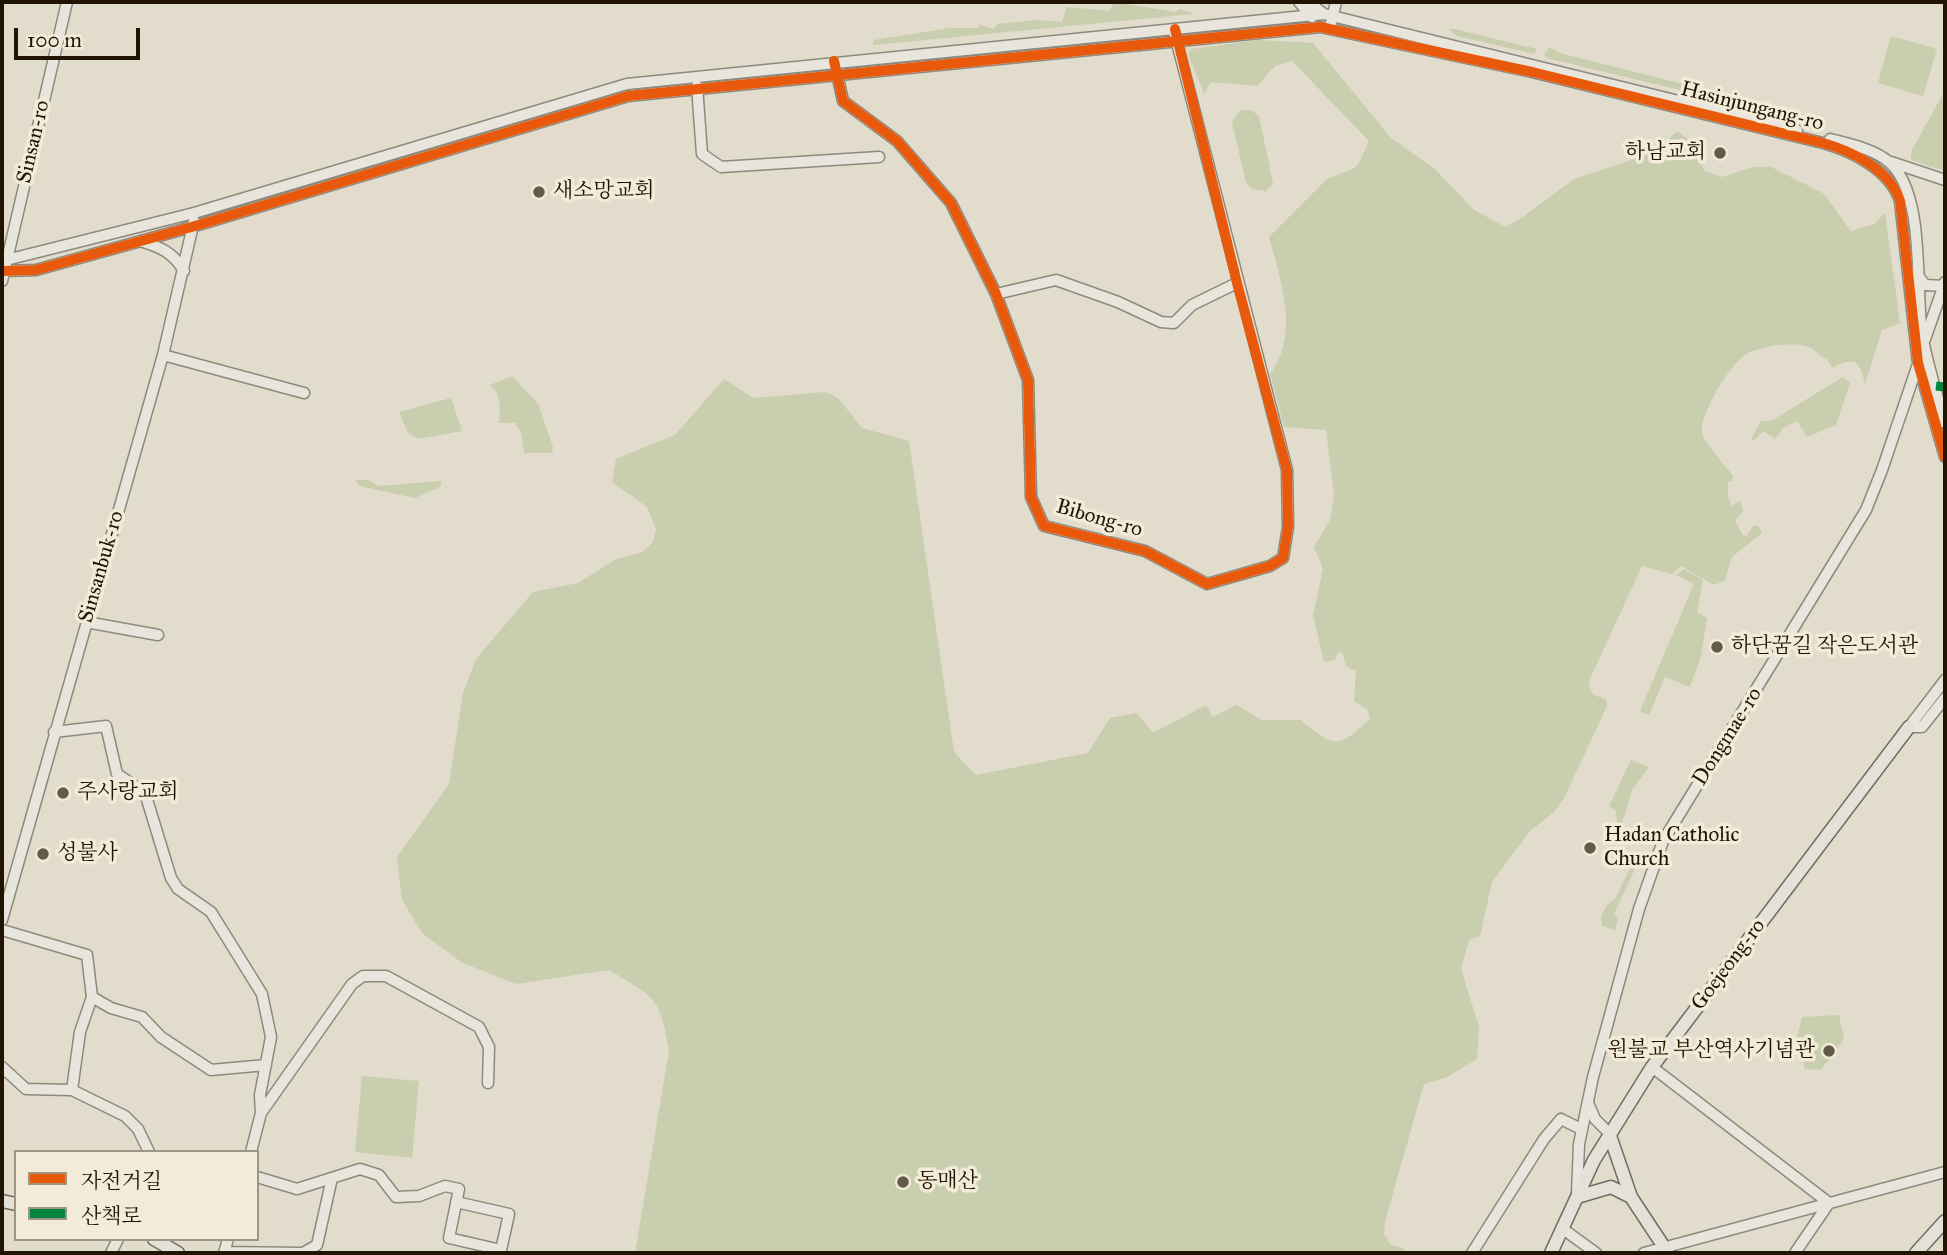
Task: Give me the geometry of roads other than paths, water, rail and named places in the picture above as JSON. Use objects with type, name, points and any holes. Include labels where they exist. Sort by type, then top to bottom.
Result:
[{"type":"main road","name":"Goejeong-ro","points":[[1551,1253],[1609,1133],[1652,1067],[1909,727]]},
{"type":"main road","points":[[1609,1133],[1631,1197],[1665,1250]]},
{"type":"main road","points":[[1577,1197],[1611,1187],[1631,1197]]},
{"type":"main road","points":[[1916,1253],[1945,1221]]},
{"type":"main road","points":[[157,1241],[178,1253]]},
{"type":"street","name":"Sinsan-ro","points":[[3,269],[66,2]]},
{"type":"street","points":[[1299,2],[1325,28],[1327,2]]},
{"type":"street","points":[[1308,2],[1328,15]]},
{"type":"street","points":[[1328,15],[1336,2]]},
{"type":"street","name":"Hasinjungang-ro","points":[[1175,35],[1310,15],[1328,15],[1401,39]]},
{"type":"street","name":"Hasinjungang-ro","points":[[3,269],[627,90],[696,75],[834,61],[1175,35],[1325,28],[1431,45],[1857,146],[1889,161],[1945,180]]},
{"type":"street","points":[[3,269],[36,270],[195,226],[627,90],[697,90],[837,76],[1175,35]]},
{"type":"street","name":"Bibong-ro","points":[[834,61],[844,101],[897,141],[951,203],[996,294],[1028,380],[1031,497],[1044,526],[1145,551],[1207,584],[1270,566],[1283,558],[1288,527],[1287,470],[1175,35]]},
{"type":"street","points":[[696,75],[702,154],[721,167],[879,157]]},
{"type":"street","name":"Hasinjungang-ro","points":[[1762,125],[1846,152],[1877,170],[1898,194],[1918,363],[1945,457]]},
{"type":"street","points":[[1889,161],[1909,195],[1924,342],[1940,386],[1945,423]]},
{"type":"street","name":"Sinsanbuk-ro","points":[[2,920],[163,355],[195,226],[194,213]]},
{"type":"street","points":[[140,241],[163,248],[177,259],[184,271]]},
{"type":"street","points":[[1917,274],[1926,285],[1945,284],[1924,342]]},
{"type":"street","points":[[996,294],[1056,280],[1118,302],[1161,322],[1174,323],[1192,305],[1237,283]]},
{"type":"street","name":"Dongmae-ro","points":[[1577,1197],[1581,1129],[1625,958],[1663,841],[1866,510],[1924,342]]},
{"type":"street","points":[[163,355],[304,393]]},
{"type":"street","points":[[86,622],[158,635]]},
{"type":"street","name":"Goejeong-ro","points":[[1909,727],[1945,680]]},
{"type":"street","name":"Goejeong-ro","points":[[1909,727],[1922,727],[1945,698]]},
{"type":"street","points":[[54,732],[106,726],[117,774],[145,793],[171,878],[178,890],[211,912],[262,994],[271,1037],[260,1095],[261,1114],[252,1150]]},
{"type":"street","points":[[2,930],[88,955],[92,997],[80,1032],[72,1090]]},
{"type":"street","points":[[261,1114],[352,984],[374,974],[386,976],[479,1027],[489,1047],[488,1083]]},
{"type":"street","points":[[92,997],[111,1008],[142,1017],[161,1037],[211,1070],[266,1065]]},
{"type":"street","points":[[2,1067],[26,1089],[72,1090],[125,1116],[138,1129],[148,1150]]},
{"type":"street","points":[[1652,1067],[1829,1203]]},
{"type":"street","points":[[1588,1103],[1595,1119],[1609,1133]]},
{"type":"street","points":[[1472,1253],[1544,1139],[1561,1119],[1581,1129]]},
{"type":"street","points":[[259,1178],[297,1189],[360,1169],[379,1175],[396,1197],[419,1196],[445,1185],[459,1189],[456,1202],[449,1238],[501,1250],[509,1214],[456,1202]]},
{"type":"street","points":[[1644,1253],[1665,1250],[1945,1172]]},
{"type":"street","points":[[224,1252],[302,1253],[317,1245],[332,1178]]},
{"type":"street","points":[[1795,1253],[1829,1203]]},
{"type":"street","points":[[1563,1229],[1596,1253]]},
{"type":"railway","points":[[1244,2],[1249,3]]},
{"type":"place","name":"하남교회","points":[[1720,153]]},
{"type":"place","name":"새소망교회","points":[[539,192]]},
{"type":"place","name":"하단꿈길 작은도서관","points":[[1717,647]]},
{"type":"place","name":"주사랑교회","points":[[63,793]]},
{"type":"place","name":"Hadan Catholic Church","points":[[1590,848]]},
{"type":"place","name":"성불사","points":[[43,854]]},
{"type":"place","name":"원불교 부산역사기념관","points":[[1829,1051]]},
{"type":"place","name":"동매산","points":[[903,1182]]}]
